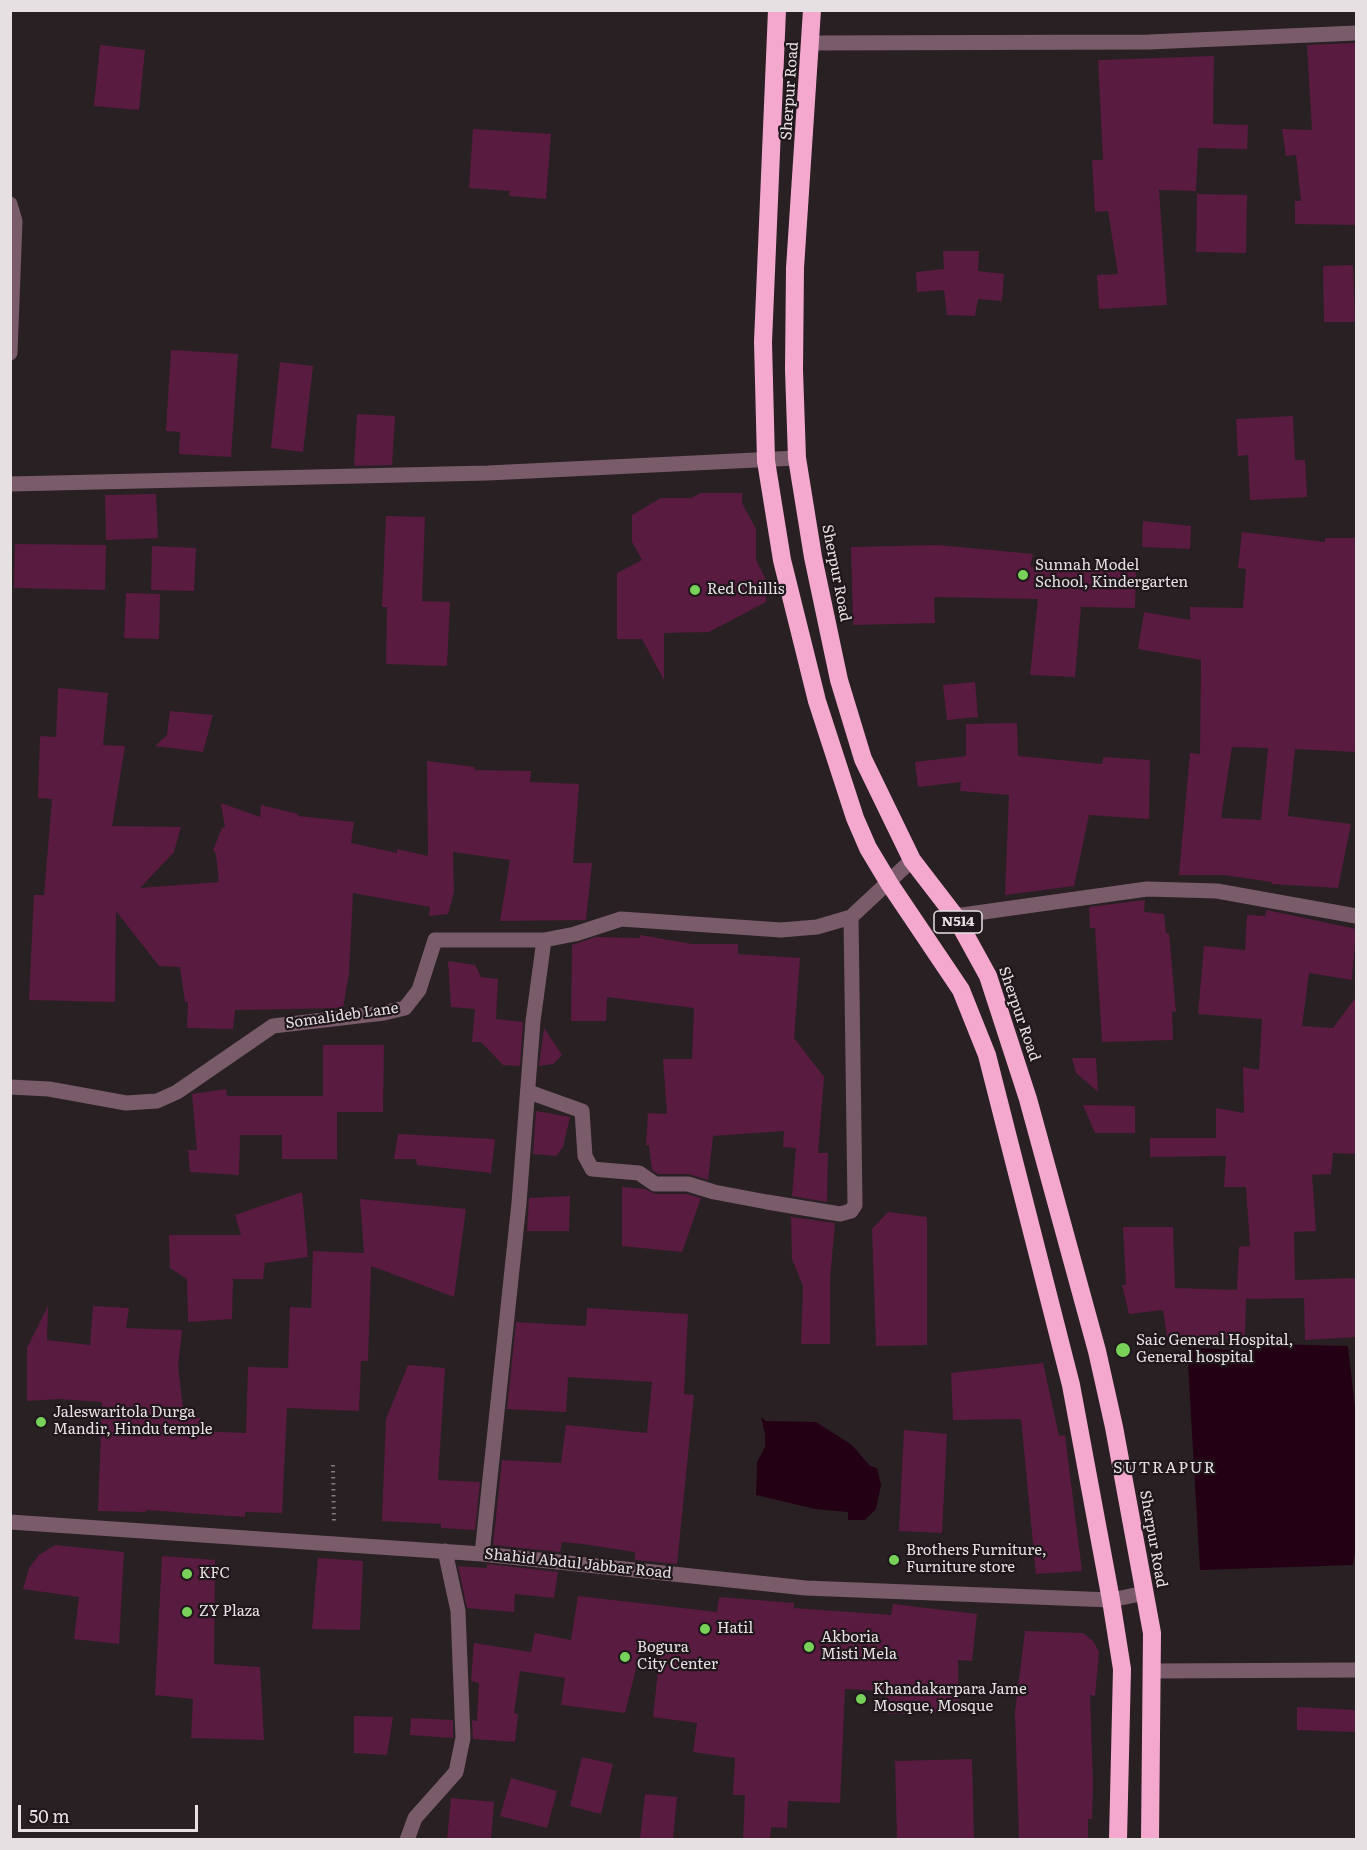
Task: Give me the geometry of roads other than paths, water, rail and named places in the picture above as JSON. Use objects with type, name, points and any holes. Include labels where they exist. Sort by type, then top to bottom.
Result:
[{"type":"highway","name":"Sherpur Road","points":[[777,10],[764,342],[766,461],[782,560],[817,701],[855,818],[868,848],[889,883],[961,990],[976,1020],[987,1055],[1071,1385],[1111,1600],[1122,1669],[1118,1839]]},
{"type":"highway","name":"Sherpur Road","points":[[812,10],[795,268],[796,458],[813,556],[839,680],[863,759],[912,860],[955,915],[988,976],[1047,1166],[1114,1427],[1152,1633],[1149,1839]]},
{"type":"street","points":[[811,43],[1149,42],[1356,33]]},
{"type":"street","points":[[10,204],[15,221],[10,353]]},
{"type":"street","points":[[10,484],[488,472],[796,458]]},
{"type":"street","name":"Somalideb Lane","points":[[10,1087],[50,1089],[126,1102],[157,1101],[177,1092],[273,1026],[384,1013],[405,1008],[419,990],[435,940],[544,940],[575,934],[621,919],[781,930],[817,927],[852,917],[912,860]]},
{"type":"street","points":[[955,915],[1147,889],[1217,891],[1356,916]]},
{"type":"street","points":[[528,1092],[582,1111],[585,1156],[592,1169],[639,1173],[655,1184],[688,1184],[714,1192],[767,1202],[840,1214],[851,1212],[855,1204],[852,917]]},
{"type":"street","points":[[482,1554],[533,1021],[544,940]]},
{"type":"street","name":"Shahid Abdul Jabbar Road","points":[[10,1522],[482,1554],[806,1588],[1111,1600],[1145,1593]]},
{"type":"street","points":[[406,1839],[415,1818],[456,1772],[463,1738],[458,1611],[445,1551]]},
{"type":"street","points":[[1153,1671],[1356,1670]]},
{"type":"place","name":"Sunnah Model School, Kindergarten","points":[[1023,575]]},
{"type":"place","name":"Red Chillis","points":[[695,590]]},
{"type":"place","name":"Saic General Hospital, General hospital","points":[[1123,1350]]},
{"type":"place","name":"Jaleswaritola Durga Mandir, Hindu temple","points":[[41,1422]]},
{"type":"place","name":"Brothers Furniture, Furniture store","points":[[894,1560]]},
{"type":"place","name":"KFC","points":[[187,1574]]},
{"type":"place","name":"ZY Plaza","points":[[187,1612]]},
{"type":"place","name":"Hatil","points":[[705,1629]]},
{"type":"place","name":"Akboria Misti Mela","points":[[809,1647]]},
{"type":"place","name":"Bogura City Center","points":[[625,1657]]},
{"type":"place","name":"Khandakarpara Jame Mosque, Mosque","points":[[861,1699]]},
{"type":"district","name":"SUTRAPUR","points":[[1165,1468]]}]
